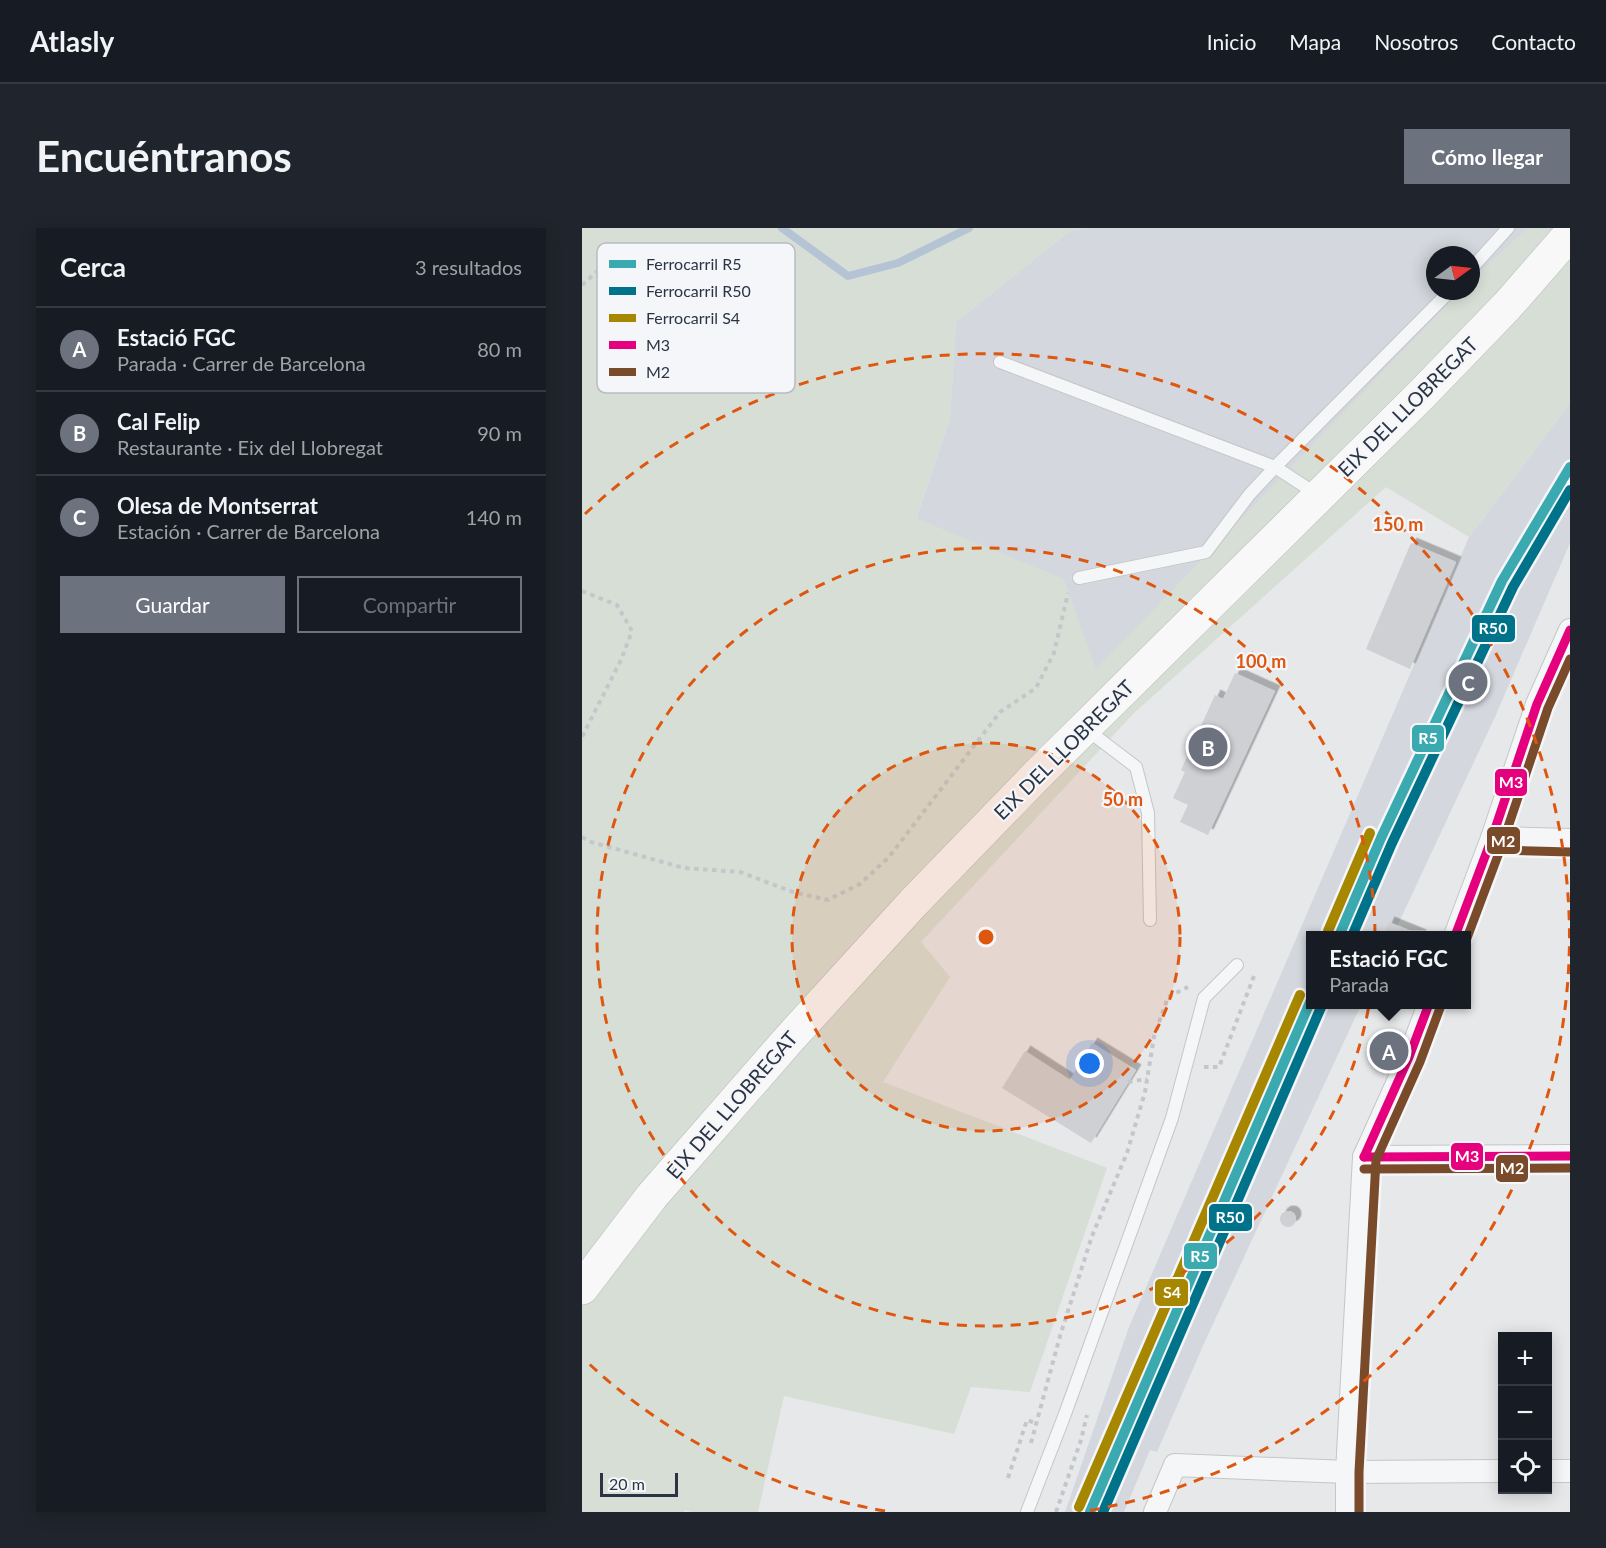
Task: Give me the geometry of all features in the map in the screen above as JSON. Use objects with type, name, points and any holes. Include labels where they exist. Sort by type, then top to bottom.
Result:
[{"type":"highway","name":"EIX DEL LLOBREGAT","points":[[582,1288],[652,1196],[790,1038],[913,903],[1085,728],[1422,394],[1492,322],[1564,241]]},
{"type":"street","points":[[1457,931],[1492,838],[1537,704],[1570,630]]},
{"type":"street","points":[[1492,838],[1570,840]]},
{"type":"street","points":[[1347,1512],[1347,1472],[1365,1156],[1427,1009]]},
{"type":"street","points":[[1365,1156],[1570,1156]]},
{"type":"street","points":[[1155,1512],[1175,1465],[1347,1472],[1498,1471]]},
{"type":"street","points":[[1552,1471],[1570,1471]]},
{"type":"lane","points":[[1480,259],[1508,228]]},
{"type":"lane","points":[[1079,578],[1206,552],[1249,495],[1275,467],[1441,300]]},
{"type":"lane","points":[[1000,362],[1275,467],[1319,495]]},
{"type":"lane","points":[[1085,728],[1136,767],[1148,813],[1150,920]]},
{"type":"lane","points":[[1027,1512],[1172,1118],[1204,998],[1237,965]]},
{"type":"path","points":[[582,285],[597,271]]},
{"type":"path","points":[[582,837],[591,842],[684,868],[740,872],[793,892],[828,900],[860,884],[889,857],[1000,712],[1036,688],[1054,653],[1069,587],[1079,578]]},
{"type":"path","points":[[582,591],[616,605],[632,631],[621,660],[582,737]]},
{"type":"path","points":[[1237,965],[1254,975]]},
{"type":"path","points":[[1030,1446],[1060,1336],[1088,1247],[1128,1153],[1147,1079],[1154,1037],[1168,997],[1198,983]]},
{"type":"path","points":[[1128,1082],[1147,1079]]},
{"type":"path","points":[[1008,1478],[1027,1420]]},
{"type":"shaded area","points":[[582,228],[1087,228],[1070,231],[956,322],[950,419],[916,518],[1064,579],[1096,669],[1452,300],[1480,300],[1480,273],[1528,228],[1570,228],[1570,403],[1469,537],[1386,487],[1134,713],[921,942],[950,977],[883,1082],[1107,1168],[1030,1392],[971,1387],[954,1434],[784,1396],[758,1512],[692,1512],[685,1510],[684,1512],[582,1512]]},
{"type":"shaded area","points":[[1087,228],[1528,228],[1480,273],[1480,246],[1426,246],[1426,300],[1452,300],[1096,670],[916,519],[950,419],[956,322],[1070,231]]},
{"type":"shaded area","points":[[1570,403],[1570,543],[1495,717],[1395,931],[1306,931],[1306,1009],[1359,1009],[1206,1339],[1157,1452],[1150,1450],[1124,1512],[1065,1512],[1129,1327],[1469,537]]},
{"type":"building","points":[[1411,543],[1456,562],[1410,669],[1366,649]]},
{"type":"building","points":[[1235,673],[1275,691],[1208,835],[1180,822],[1188,805],[1173,798],[1185,772],[1181,770],[1215,695],[1223,699]]},
{"type":"building","points":[[1389,922],[1411,931],[1385,931]]},
{"type":"building","points":[[1092,1043],[1136,1070],[1091,1143],[1002,1088],[1025,1051],[1070,1080]]},
{"type":"building","points":[[1288,1211],[1296,1219],[1288,1227],[1280,1219]]},
{"type":"waterway","points":[[782,228],[848,276],[898,263],[969,228]]},
{"type":"rail line","name":"R5","points":[[1341,931],[1381,838],[1502,581],[1570,467]]},
{"type":"rail line","name":"R50","points":[[1354,931],[1392,843],[1513,587],[1570,490]]},
{"type":"rail line","name":"S4","points":[[1328,931],[1370,833]]},
{"type":"rail line","name":"S4","points":[[1079,1507],[1300,995]]},
{"type":"rail line","name":"R5","points":[[1090,1512],[1307,1009]]},
{"type":"rail line","name":"R50","points":[[1103,1512],[1320,1009]]},
{"type":"transit line","name":"M3","points":[[1457,931],[1492,838],[1537,704],[1570,630]]},
{"type":"transit line","name":"M2","points":[[1470,931],[1503,842],[1548,708],[1570,659]]},
{"type":"transit line","name":"M2","points":[[1492,850],[1570,852]]},
{"type":"transit line","name":"M3","points":[[1364,1157],[1409,1057],[1427,1009]]},
{"type":"transit line","name":"M2","points":[[1359,1512],[1359,1472],[1376,1160],[1420,1062],[1440,1009]]},
{"type":"transit line","name":"M3","points":[[1364,1157],[1570,1156]]},
{"type":"transit line","name":"M2","points":[[1364,1169],[1570,1168]]},
{"type":"place","name":"Olesa de Montserrat","points":[[1468,682]]},
{"type":"place","name":"Cal Felip","points":[[1208,747]]},
{"type":"place","name":"Estació FGC","points":[[1389,1051]]}]
